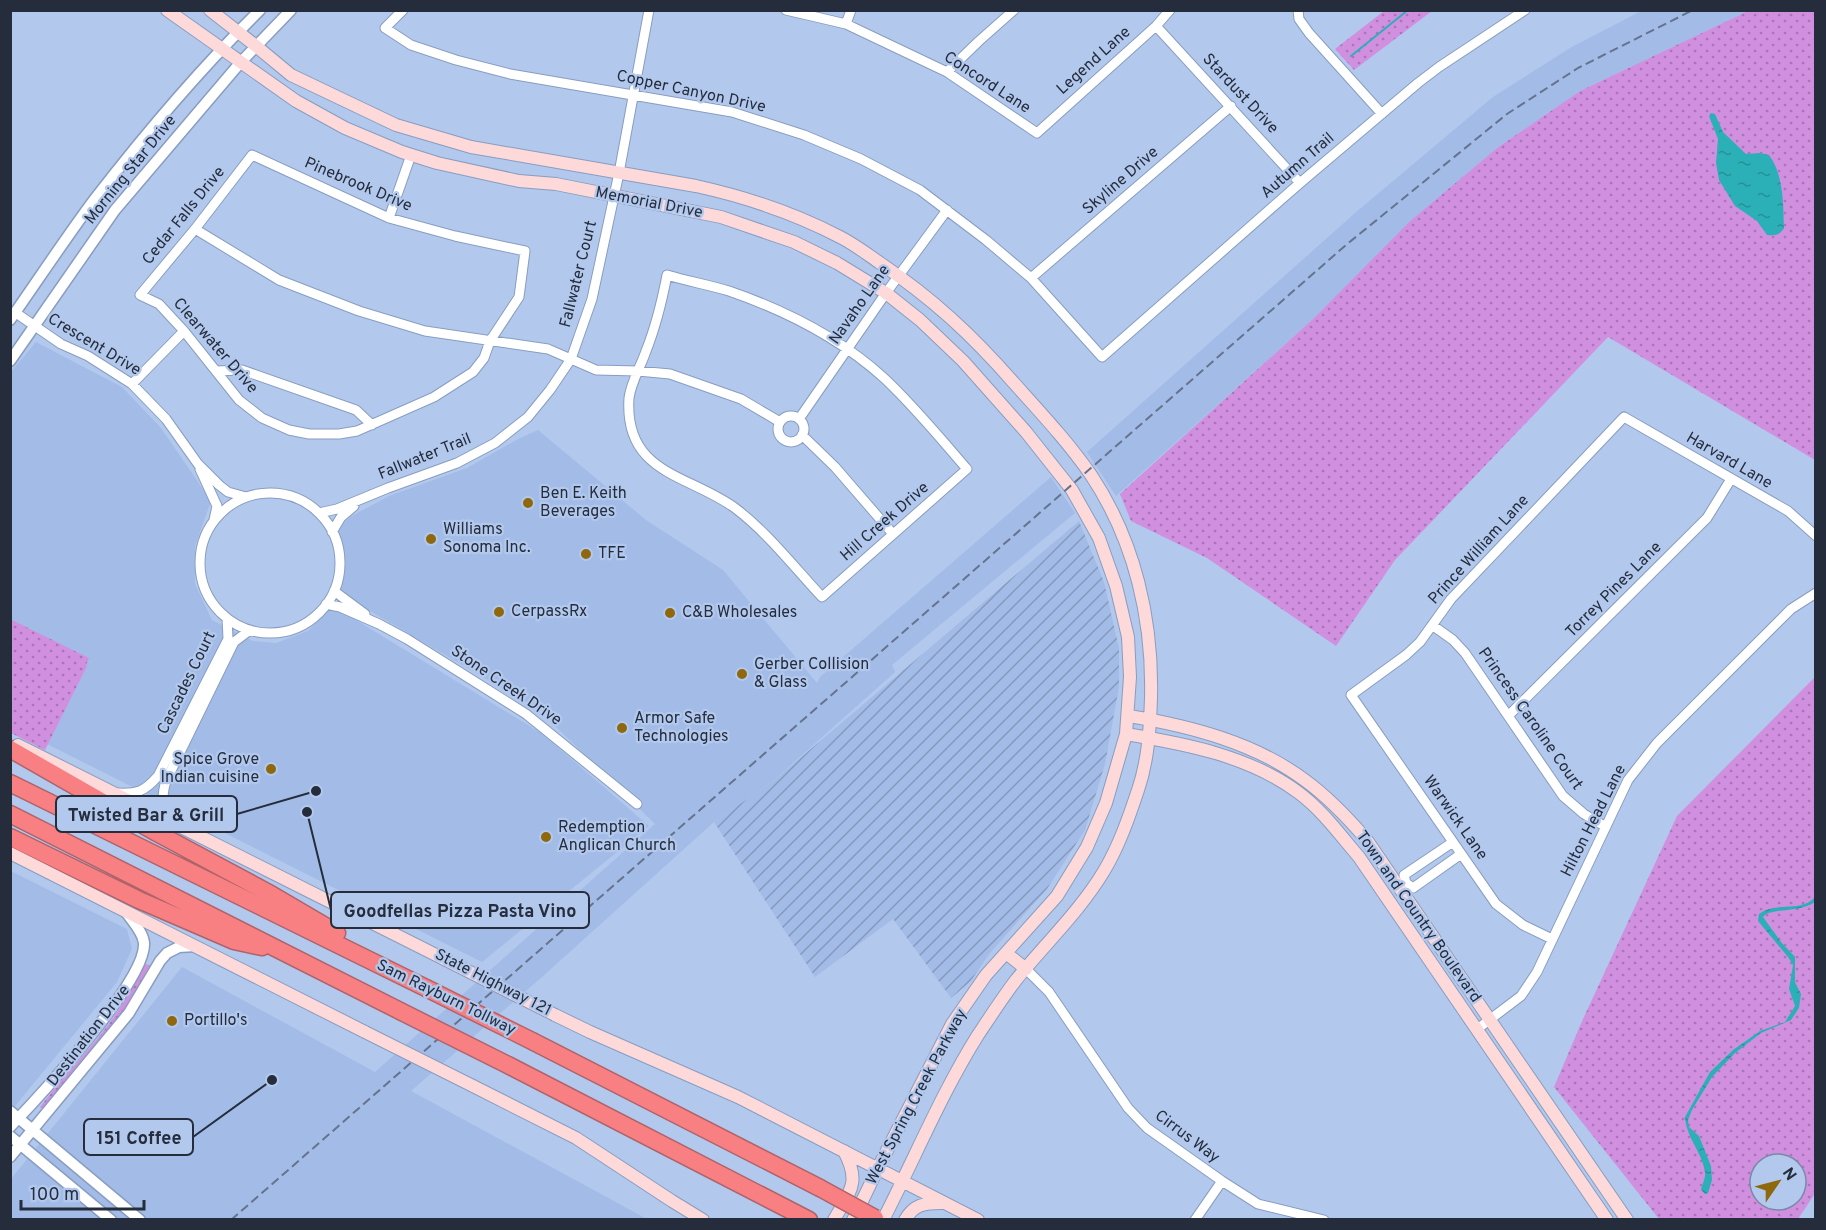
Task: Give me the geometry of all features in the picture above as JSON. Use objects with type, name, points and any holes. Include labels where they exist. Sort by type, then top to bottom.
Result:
[{"type":"highway","points":[[10,749],[276,897],[340,935],[383,967]]},
{"type":"highway","name":"Sam Rayburn Tollway","points":[[10,783],[534,1042],[878,1220]]},
{"type":"highway","name":"Sam Rayburn Tollway","points":[[10,814],[807,1218]]},
{"type":"highway","points":[[10,837],[139,900],[234,941],[282,951]]},
{"type":"main road","name":"Memorial Drive","points":[[167,10],[296,101],[335,123],[411,155],[519,182],[556,184],[721,217],[794,242],[837,263],[886,293],[920,320],[963,361],[1026,432],[1072,490]]},
{"type":"main road","name":"Memorial Drive","points":[[210,10],[291,75],[396,125],[471,147],[696,186],[765,204],[843,238],[936,303],[980,344],[1045,417],[1090,475]]},
{"type":"main road","name":"West Spring Creek Parkway","points":[[883,1220],[976,1038],[1016,981],[1060,931],[1104,872],[1116,848],[1139,788],[1151,720],[1152,672],[1148,624],[1140,585],[1127,546],[1105,499],[1090,475]]},
{"type":"main road","name":"West Spring Creek Parkway","points":[[853,1220],[952,1024],[986,975],[1057,896],[1087,847],[1106,803],[1129,716],[1128,637],[1116,586],[1099,538],[1072,490]]},
{"type":"main road","name":"Town and Country Boulevard","points":[[1129,716],[1200,732],[1262,754],[1302,778],[1339,808],[1403,886],[1490,1020],[1627,1220]]},
{"type":"main road","name":"Town and Country Boulevard","points":[[1126,734],[1212,752],[1249,765],[1294,790],[1327,819],[1359,857],[1607,1220]]},
{"type":"main road","name":"State Highway 121","points":[[10,741],[555,1015],[738,1097],[978,1220]]},
{"type":"main road","points":[[1294,790],[1302,778]]},
{"type":"main road","points":[[10,853],[576,1138],[672,1202],[704,1220]]},
{"type":"main road","points":[[1374,881],[1389,871]]},
{"type":"main road","points":[[1006,953],[1026,969]]},
{"type":"main road","points":[[834,1220],[851,1188],[854,1177],[844,1152]]},
{"type":"main road","points":[[906,1220],[915,1207],[925,1203],[942,1203]]},
{"type":"street","name":"Morning Star Drive","points":[[13,316],[93,201],[165,114],[221,50],[260,10]]},
{"type":"street","name":"Morning Star Drive","points":[[10,361],[115,210],[240,63],[291,10]]},
{"type":"street","name":"Copper Canyon Drive","points":[[403,10],[385,28],[411,45],[510,74],[732,112],[804,135],[891,174],[920,190],[947,210],[1031,278],[1102,357]]},
{"type":"street","name":"Fallwater Court","points":[[571,359],[592,299],[619,173],[649,10]]},
{"type":"street","name":"Concord Lane","points":[[786,10],[846,24],[947,72],[1037,133]]},
{"type":"street","points":[[846,24],[851,10]]},
{"type":"street","points":[[947,72],[1014,10]]},
{"type":"street","name":"Legend Lane","points":[[1037,133],[1170,10]]},
{"type":"street","points":[[1298,10],[1299,19],[1309,33],[1382,114]]},
{"type":"street","name":"Autumn Trail","points":[[1102,357],[1300,183],[1439,67],[1525,10]]},
{"type":"street","name":"Stardust Drive","points":[[1155,26],[1300,183]]},
{"type":"street","name":"Skyline Drive","points":[[1031,278],[1231,106]]},
{"type":"street","name":"Pinebrook Drive","points":[[252,155],[389,218],[455,236],[525,250]]},
{"type":"street","name":"Cedar Falls Drive","points":[[140,295],[252,155]]},
{"type":"street","points":[[389,218],[411,155]]},
{"type":"street","name":"Navaho Lane","points":[[799,419],[886,293],[947,210]]},
{"type":"street","points":[[195,229],[279,280],[339,303],[425,331],[548,348],[596,370],[670,374],[741,399],[780,422]]},
{"type":"street","name":"Clearwater Drive","points":[[140,295],[159,304],[184,331],[239,400],[262,418],[289,430],[309,434],[339,434],[372,425],[434,397],[473,372],[484,358],[490,341],[519,297],[525,250]]},
{"type":"street","points":[[638,371],[659,312],[667,275],[729,291],[795,318],[848,350]]},
{"type":"street","name":"Crescent Drive","points":[[13,316],[34,326],[61,344],[88,356],[132,384],[166,419],[198,464],[217,506],[214,520]]},
{"type":"street","points":[[132,384],[184,331]]},
{"type":"street","name":"Hill Creek Drive","points":[[638,371],[630,395],[629,418],[635,440],[651,460],[669,474],[734,508],[759,530],[822,597],[967,469],[882,377],[848,350]]},
{"type":"street","name":"Fallwater Trail","points":[[319,513],[361,500],[457,463],[495,443],[528,417],[571,359]]},
{"type":"street","points":[[216,371],[242,370],[356,410],[372,425]]},
{"type":"street","points":[[791,416],[799,419],[803,426],[802,435],[795,441],[789,442],[783,439],[778,431],[780,422],[791,416]]},
{"type":"street","name":"Harvard Lane","points":[[1624,417],[1788,512],[1815,536]]},
{"type":"street","name":"Prince William Lane","points":[[1351,695],[1420,642],[1451,599],[1624,417]]},
{"type":"street","points":[[802,435],[836,467],[893,534]]},
{"type":"street","name":"Crescent Drive","points":[[198,464],[228,492],[246,497]]},
{"type":"street","name":"Torrey Pines Lane","points":[[1509,715],[1707,518],[1731,479]]},
{"type":"street","points":[[263,493],[282,494],[299,499],[319,513],[332,532],[339,551],[340,567],[334,591],[327,604],[310,620],[296,628],[281,632],[265,633],[250,630],[227,618],[212,602],[203,582],[200,561],[204,540],[214,520],[230,506],[246,497],[263,493]]},
{"type":"street","name":"Fallwater Trail","points":[[332,532],[341,517],[361,500]]},
{"type":"street","name":"Stone Creek Drive","points":[[334,591],[379,624]]},
{"type":"street","name":"Hilton Head Lane","points":[[1476,1030],[1521,996],[1537,972],[1628,780],[1656,743],[1791,609],[1815,593]]},
{"type":"street","name":"Stone Creek Drive","points":[[327,604],[340,607],[379,624],[424,649],[526,714],[637,804]]},
{"type":"street","name":"Cascades Court","points":[[111,792],[132,794],[147,789],[158,776],[228,639],[227,618]]},
{"type":"street","name":"Princess Caroline Court","points":[[1432,625],[1454,640],[1465,653],[1563,796],[1584,814],[1606,827]]},
{"type":"street","name":"Cascades Court","points":[[177,825],[166,811],[162,796],[166,781],[234,642],[250,630]]},
{"type":"street","name":"Warwick Lane","points":[[1351,695],[1496,904],[1523,925],[1552,939]]},
{"type":"street","points":[[1453,842],[1404,875],[1403,886],[1413,888],[1461,854]]},
{"type":"street","name":"Destination Drive","points":[[10,1127],[15,1115],[96,1029],[129,983],[143,952],[144,942],[126,912]]},
{"type":"street","name":"Destination Drive","points":[[10,1157],[129,1013],[167,952],[179,947],[195,946]]},
{"type":"street","name":"Cirrus Way","points":[[1026,969],[1048,992],[1134,1115],[1147,1128],[1258,1204],[1324,1220]]},
{"type":"street","points":[[15,1115],[140,1220]]},
{"type":"street","points":[[10,1136],[111,1220]]},
{"type":"street","points":[[1195,1220],[1222,1181]]},
{"type":"shaded area","points":[[1384,11],[1432,11],[1354,70],[1335,49]]},
{"type":"shaded area","points":[[1641,11],[1748,11],[1580,91],[1497,148],[1409,222],[1314,318],[1116,496],[1087,452],[1355,213],[1493,97],[1570,48]]},
{"type":"shaded area","points":[[1748,11],[1815,11],[1815,460],[1608,337],[1395,560],[1336,646],[1207,558],[1131,521],[1120,494],[1314,318],[1409,222],[1497,148],[1580,91]]},
{"type":"shaded area","points":[[36,342],[122,387],[161,428],[211,501],[195,546],[195,584],[212,620],[253,641],[276,643],[308,631],[333,606],[541,733],[649,826],[482,962],[11,726],[10,373]]},
{"type":"shaded area","points":[[538,430],[646,520],[723,570],[817,683],[820,677],[1051,477],[1075,513],[892,665],[895,672],[772,782],[714,822],[411,1091],[647,1219],[11,1220],[11,1179],[182,967],[375,1072],[655,824],[538,709],[339,593],[346,563],[338,528],[350,517],[389,496],[467,468]]},
{"type":"shaded area","points":[[1079,521],[1104,582],[1119,648],[1119,687],[1105,764],[1085,830],[1047,889],[990,953],[970,982],[951,998],[893,919],[815,977],[714,822],[772,782]]},
{"type":"shaded area","points":[[10,619],[89,658],[45,750],[11,733]]},
{"type":"shaded area","points":[[1815,677],[1816,1192],[1808,1204],[1808,1152],[1748,1152],[1748,1212],[1803,1212],[1798,1219],[1659,1219],[1554,1087],[1677,816]]},
{"type":"shaded area","points":[[11,871],[127,929],[132,949],[117,982],[11,1111]]},
{"type":"shaded area","points":[[143,964],[150,965],[151,968],[127,1008],[44,1110],[40,1107],[111,1021],[134,984]]},
{"type":"water","points":[[1711,113],[1715,114],[1723,132],[1746,154],[1769,155],[1774,163],[1778,171],[1783,200],[1784,228],[1779,234],[1767,235],[1757,221],[1735,206],[1719,180],[1716,163],[1718,139],[1709,116]]},
{"type":"water","points":[[1815,897],[1815,902],[1809,905],[1772,912],[1763,917],[1795,957],[1795,982],[1801,994],[1799,1008],[1791,1020],[1761,1033],[1735,1053],[1712,1077],[1692,1110],[1688,1120],[1689,1127],[1699,1136],[1711,1166],[1712,1180],[1708,1193],[1705,1194],[1701,1190],[1705,1174],[1703,1165],[1688,1131],[1685,1117],[1710,1072],[1733,1050],[1760,1031],[1785,1022],[1795,1006],[1789,989],[1793,965],[1758,921],[1759,914],[1773,908],[1803,905]]},
{"type":"waterway","points":[[1351,56],[1408,10]]},
{"type":"railway","points":[[231,1220],[1346,245],[1507,114],[1578,68],[1693,10]]},
{"type":"place","name":"Ben E. Keith Beverages","points":[[528,503]]},
{"type":"place","name":"Williams Sonoma Inc.","points":[[431,539]]},
{"type":"place","name":"TFE","points":[[586,554]]},
{"type":"place","name":"CerpassRx","points":[[499,612]]},
{"type":"place","name":"C&B Wholesales","points":[[670,613]]},
{"type":"place","name":"Gerber Collision & Glass","points":[[742,674]]},
{"type":"place","name":"Armor Safe Technologies","points":[[622,728]]},
{"type":"place","name":"Spice Grove Indian cuisine","points":[[271,769]]},
{"type":"place","name":"Twisted Bar & Grill","points":[[316,791]]},
{"type":"place","name":"Goodfellas Pizza Pasta Vino","points":[[307,812]]},
{"type":"place","name":"Redemption Anglican Church","points":[[546,837]]},
{"type":"place","name":"Portillo's","points":[[172,1021]]},
{"type":"place","name":"151 Coffee","points":[[272,1080]]}]
